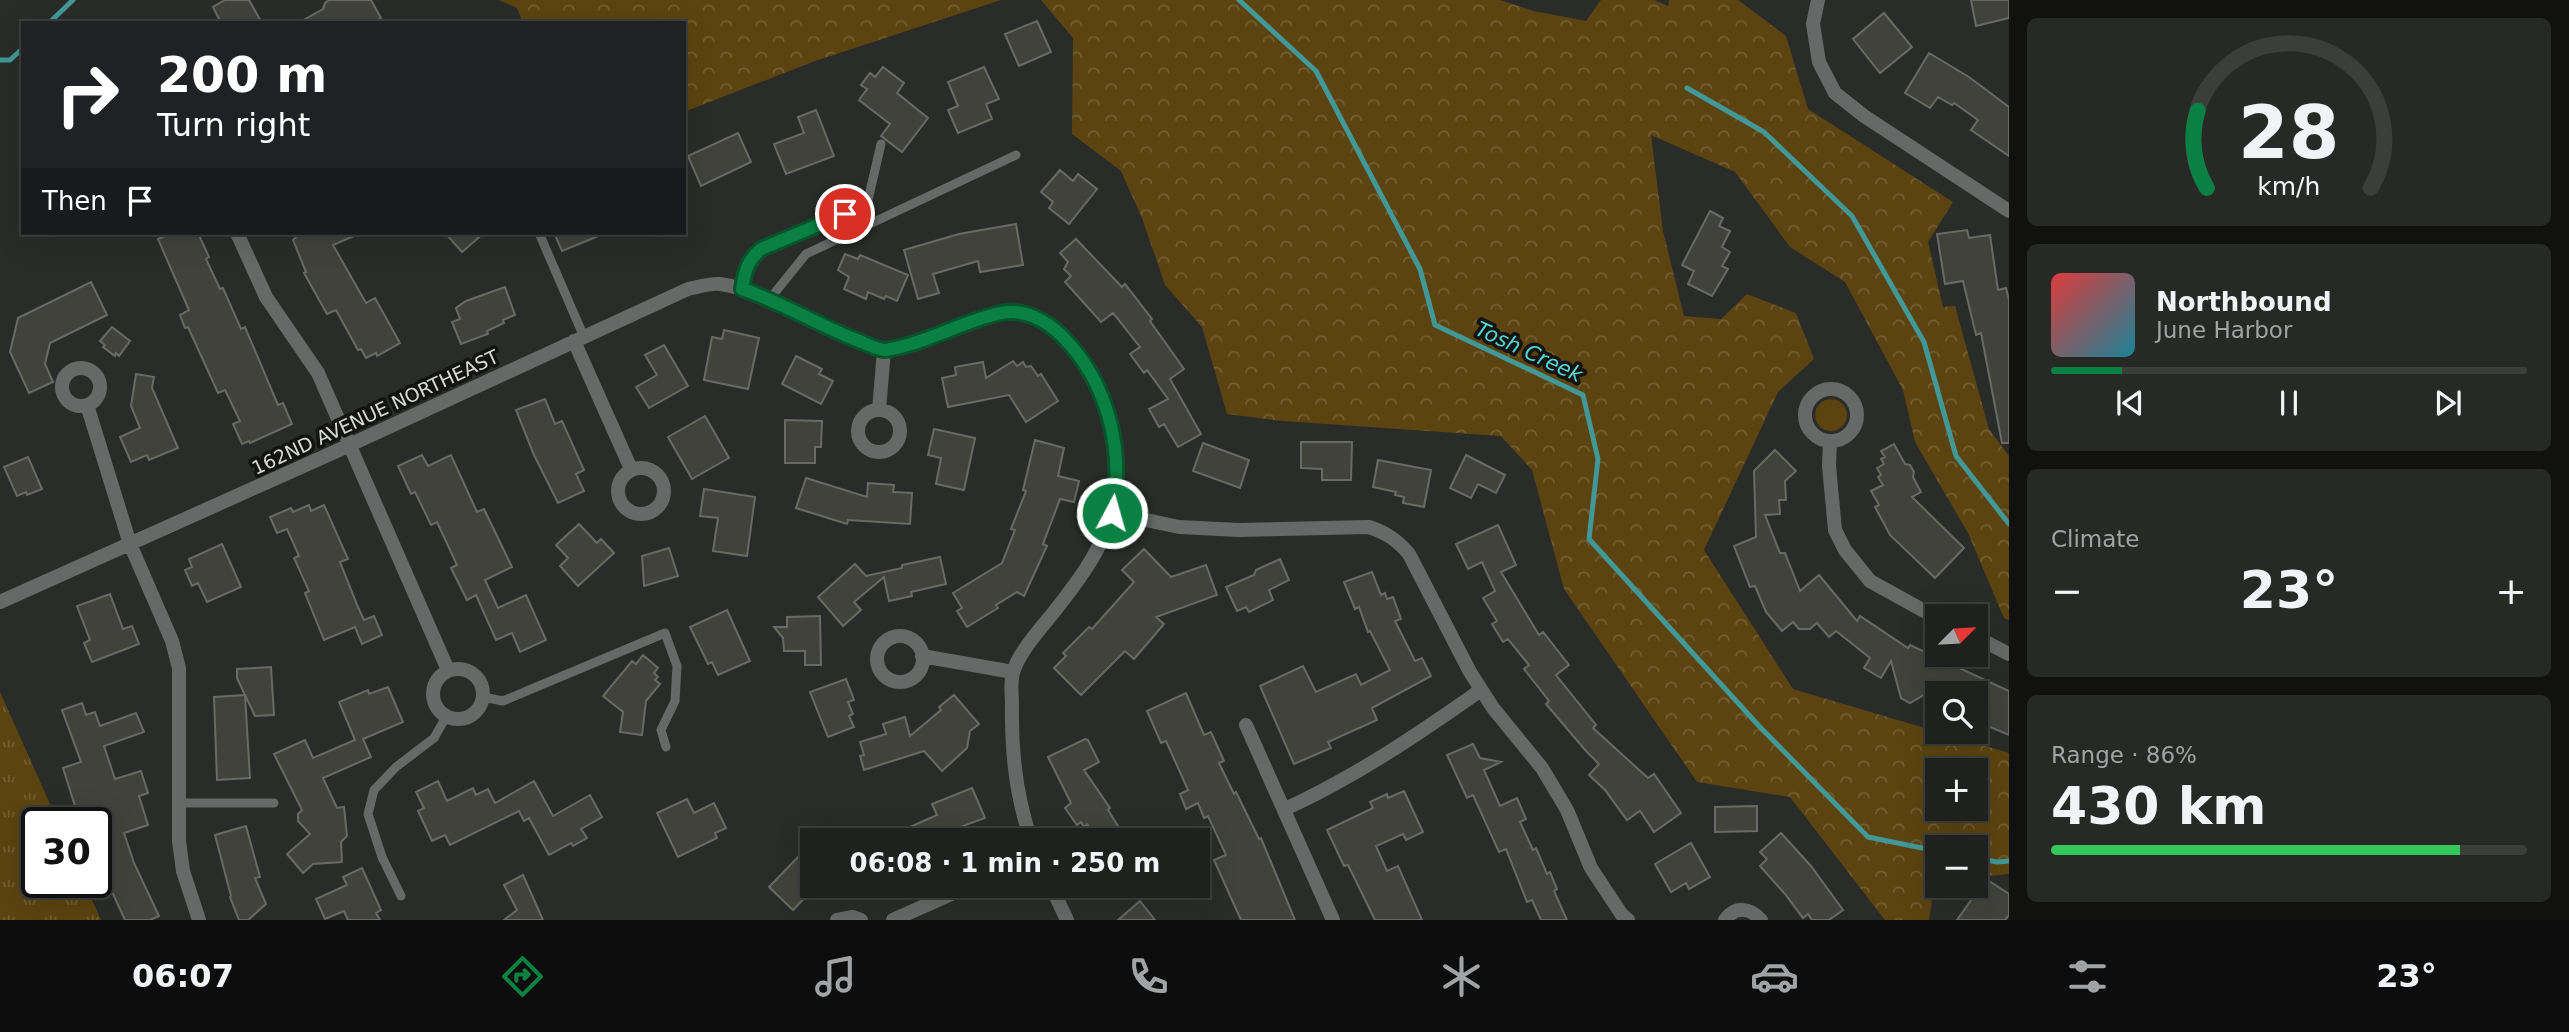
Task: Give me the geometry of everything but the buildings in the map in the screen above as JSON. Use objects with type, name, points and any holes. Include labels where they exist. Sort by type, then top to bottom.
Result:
[{"type":"street","points":[[1818,0],[1813,24],[1819,62],[1835,93],[1864,116],[2009,211]]},
{"type":"street","points":[[238,235],[266,297],[318,373],[448,670]]},
{"type":"street","name":"162ND AVENUE NORTHEAST","points":[[0,602],[688,289],[717,284],[742,289],[825,327],[884,350]]},
{"type":"street","points":[[879,410],[884,350],[924,341],[1003,312],[1030,314],[1051,325],[1080,354],[1099,387],[1111,425],[1116,462],[1116,492],[1112,513],[1096,552],[1028,646],[1013,672],[1011,742],[1017,790],[1028,828]]},
{"type":"street","points":[[579,339],[631,470]]},
{"type":"street","points":[[87,405],[130,544],[172,641],[179,668],[179,841],[183,871],[199,920]]},
{"type":"street","points":[[1830,441],[1829,466],[1835,530],[1846,550],[1870,581],[1925,611]]},
{"type":"street","points":[[1112,513],[1179,527],[1240,530],[1368,527],[1388,534],[1409,554],[1480,690],[1542,768],[1567,810],[1591,868],[1628,920]]},
{"type":"street","points":[[1988,643],[2009,653]]},
{"type":"street","points":[[922,656],[1013,672]]},
{"type":"street","points":[[465,669],[479,680],[483,697],[476,712],[470,716],[462,719],[446,717],[435,706],[432,690],[440,675],[448,670],[465,669]]},
{"type":"street","points":[[1284,809],[1345,780],[1416,736],[1480,690]]},
{"type":"street","points":[[1246,725],[1333,920]]},
{"type":"street","points":[[893,920],[942,898]]},
{"type":"street","points":[[1057,898],[1067,920]]},
{"type":"street","points":[[1725,920],[1740,910],[1751,911],[1761,920]]},
{"type":"street","points":[[837,920],[853,917],[861,920]]},
{"type":"lane","points":[[742,289],[750,258],[761,249],[845,214],[868,200],[881,144]]},
{"type":"lane","points":[[769,300],[806,254],[1016,155]]},
{"type":"lane","points":[[540,235],[579,339]]},
{"type":"lane","points":[[483,697],[503,701],[665,633],[677,666],[675,701],[661,730],[666,747]]},
{"type":"lane","points":[[401,896],[382,857],[368,814],[374,790],[396,766],[434,738],[446,717]]},
{"type":"lane","points":[[181,803],[274,803]]},
{"type":"green space","points":[[499,0],[1001,0],[815,61],[686,111],[686,21],[522,21],[517,8]]},
{"type":"green space","points":[[1041,0],[1500,0],[1534,11],[1586,21],[1601,0],[1654,0],[1668,6],[1669,0],[1738,0],[1786,36],[1808,109],[1953,202],[1928,242],[1943,307],[1955,306],[1989,429],[2009,456],[2009,620],[2004,618],[1968,533],[1915,442],[1903,390],[1845,282],[1790,247],[1735,172],[1651,135],[1663,231],[1684,316],[1721,319],[1747,294],[1796,313],[1814,359],[1778,392],[1704,550],[1793,689],[1925,728],[1925,744],[1979,744],[2009,753],[2009,874],[1988,876],[1988,835],[1925,835],[1925,898],[1932,898],[1929,920],[1885,920],[1790,797],[1697,782],[1564,589],[1532,470],[1501,436],[1282,421],[1227,414],[1202,327],[1165,285],[1142,218],[1121,171],[1072,134],[1073,38]]},
{"type":"green space","points":[[1831,399],[1843,403],[1847,415],[1843,427],[1831,431],[1819,427],[1815,415],[1819,403]]},
{"type":"green space","points":[[0,692],[51,807],[21,807],[21,898],[91,898],[101,920],[0,920]]},
{"type":"waterway","name":"Tosh Creek","points":[[51,21],[73,0]]},
{"type":"waterway","name":"Tosh Creek","points":[[1239,0],[1316,71],[1420,269],[1435,325],[1583,395],[1598,459],[1589,539],[1759,726],[1868,837],[1925,849]]},
{"type":"waterway","name":"Tosh Creek","points":[[0,60],[10,60],[21,50]]},
{"type":"waterway","points":[[1687,88],[1764,132],[1852,216],[1924,342],[1956,456],[2009,524]]},
{"type":"waterway","name":"Tosh Creek","points":[[1988,860],[2009,861]]},
{"type":"route","points":[[845,214],[761,249],[750,258],[742,289],[825,327],[884,350],[924,341],[1003,312],[1030,314],[1051,325],[1080,354],[1099,387],[1111,425],[1116,462],[1116,492],[1112,513]]}]
